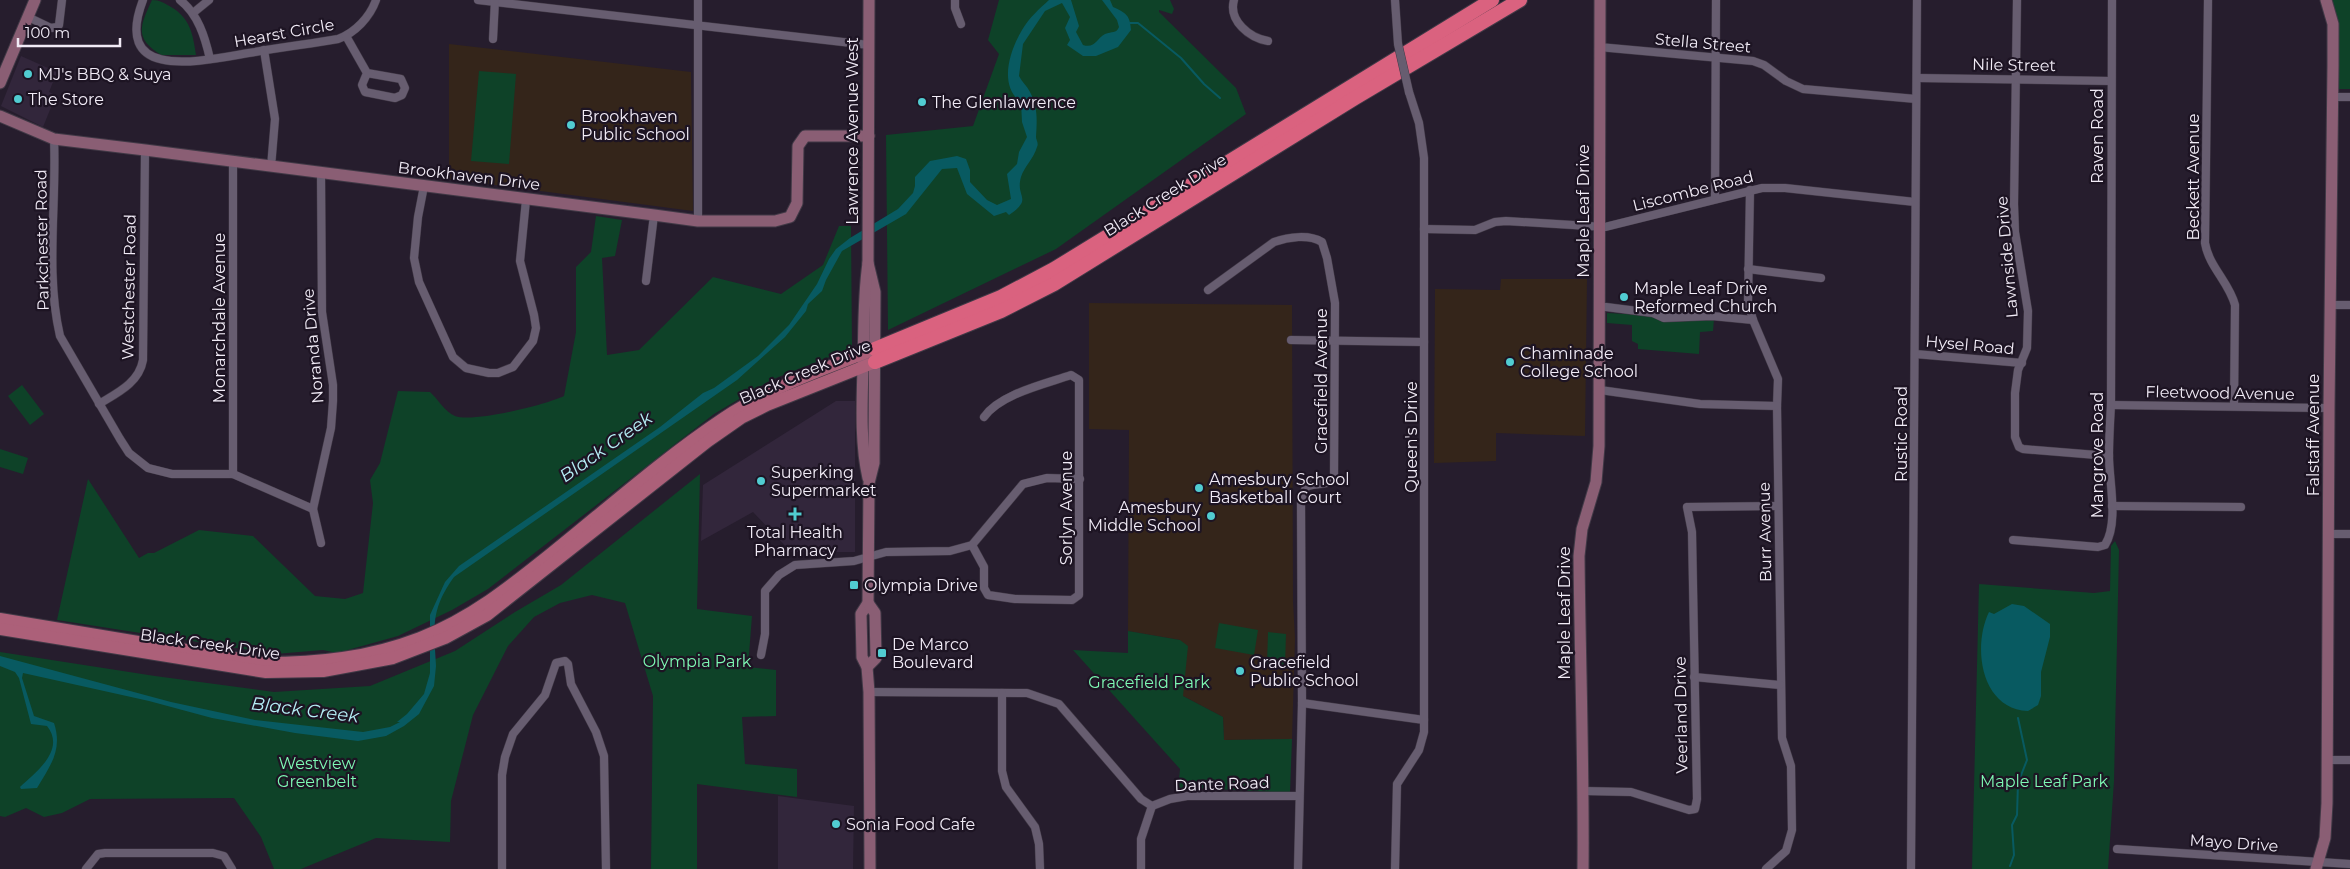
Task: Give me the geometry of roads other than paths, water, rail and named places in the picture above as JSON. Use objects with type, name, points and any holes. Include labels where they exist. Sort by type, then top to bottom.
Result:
[{"type":"highway","name":"Black Creek Drive","points":[[869,358],[1001,297],[1054,269],[1492,0]]},
{"type":"highway","name":"Black Creek Drive","points":[[869,358],[1001,311],[1054,284],[1355,98],[1520,0]]},
{"type":"main road","name":"Black Creek Drive","points":[[0,629],[266,672],[300,672],[347,668],[393,658],[421,643],[487,615],[708,441],[741,418],[869,358]]},
{"type":"main road","name":"Black Creek Drive","points":[[0,620],[264,663],[305,663],[340,660],[421,643]]},
{"type":"street","points":[[0,83],[35,0]]},
{"type":"street","points":[[28,17],[51,28],[57,28],[62,0]]},
{"type":"street","name":"Hearst Circle","points":[[143,0],[136,19],[136,34],[148,53],[170,63],[210,59],[346,36],[368,15],[376,0]]},
{"type":"street","points":[[180,0],[193,13],[207,43],[210,59]]},
{"type":"street","points":[[193,13],[209,0]]},
{"type":"street","points":[[478,0],[869,45]]},
{"type":"street","points":[[698,0],[698,220]]},
{"type":"street","name":"Lawrence Avenue West","points":[[869,0],[868,263],[874,292],[869,358],[874,463],[869,483],[868,603],[861,614],[862,657],[867,668],[869,692],[870,869]]},
{"type":"street","points":[[955,0],[955,8],[961,24]]},
{"type":"street","points":[[1234,0],[1233,14],[1238,22],[1253,38],[1268,41]]},
{"type":"street","name":"Queen's Drive","points":[[1394,0],[1398,44],[1422,141],[1424,229],[1424,720],[1422,741],[1396,784],[1395,869]]},
{"type":"street","name":"Maple Leaf Drive","points":[[1583,869],[1584,791],[1581,742],[1579,556],[1582,529],[1591,503],[1598,469],[1600,390],[1598,226],[1600,0]]},
{"type":"street","points":[[1715,198],[1714,58],[1716,0]]},
{"type":"street","name":"Rustic Road","points":[[1911,869],[1915,202],[1918,78],[1917,0]]},
{"type":"street","name":"Lawnside Drive","points":[[2017,0],[2014,204],[2016,232],[2028,312],[2027,348],[2018,370],[2015,393],[2015,437],[2019,447],[2023,449],[2109,456]]},
{"type":"street","name":"Raven Road","points":[[2110,271],[2112,0]]},
{"type":"street","name":"Beckett Avenue","points":[[2208,0],[2205,243],[2208,256],[2232,294],[2235,305],[2234,406]]},
{"type":"street","name":"Falstaff Avenue","points":[[2317,865],[2325,838],[2327,760],[2333,24],[2326,0]]},
{"type":"street","points":[[493,40],[495,1]]},
{"type":"street","points":[[346,36],[367,73]]},
{"type":"street","name":"Stella Street","points":[[1599,47],[1753,61],[1764,64],[1786,81],[1803,89],[1916,99]]},
{"type":"street","points":[[264,50],[275,119],[271,167]]},
{"type":"street","points":[[367,73],[401,79],[405,88],[402,95],[395,98],[365,92],[362,84],[367,73]]},
{"type":"street","name":"Nile Street","points":[[1918,78],[2016,78],[2111,81]]},
{"type":"street","points":[[2333,97],[2350,97]]},
{"type":"street","name":"Brookhaven Drive","points":[[0,116],[54,139],[82,144],[145,150],[526,200],[698,220],[775,221],[790,217],[797,203],[797,154],[800,140],[805,136],[814,135],[869,136]]},
{"type":"street","name":"Parkchester Road","points":[[54,139],[53,283],[60,336],[130,453],[148,468],[172,474],[233,474],[313,509]]},
{"type":"street","name":"Westchester Road","points":[[99,404],[129,384],[139,374],[144,360],[145,150]]},
{"type":"street","name":"Monarchdale Avenue","points":[[233,161],[233,474]]},
{"type":"street","name":"Noranda Drive","points":[[321,174],[322,312],[333,385],[331,428],[313,509],[322,543]]},
{"type":"street","points":[[424,186],[418,217],[414,258],[419,282],[453,357],[466,368],[489,373],[498,373],[513,367],[533,340],[536,328],[520,261],[526,200]]},
{"type":"street","name":"Liscombe Road","points":[[1424,229],[1475,230],[1495,222],[1506,221],[1605,227],[1750,190],[1784,188],[1915,202]]},
{"type":"street","name":"Burr Avenue","points":[[1750,190],[1748,302],[1753,320],[1778,379],[1780,685],[1782,738],[1791,774],[1792,830],[1790,844],[1783,855],[1766,869]]},
{"type":"street","points":[[646,281],[654,216]]},
{"type":"street","name":"Gracefield Avenue","points":[[1208,290],[1274,242],[1306,237],[1322,242],[1334,291],[1334,478],[1328,483],[1313,483],[1306,487],[1301,502],[1302,703],[1298,869]]},
{"type":"street","points":[[1748,269],[1821,278]]},
{"type":"street","name":"Mangrove Road","points":[[2013,540],[2098,547],[2105,545],[2109,535],[2112,506],[2109,456],[2111,405],[2110,271]]},
{"type":"street","points":[[2331,305],[2350,305]]},
{"type":"street","points":[[1606,307],[1653,313],[1664,318],[1712,316],[1753,320]]},
{"type":"street","points":[[1291,340],[1424,342]]},
{"type":"street","name":"Hysel Road","points":[[1915,354],[2022,364]]},
{"type":"street","name":"Sorlyn Avenue","points":[[972,544],[984,566],[984,588],[988,595],[1072,600],[1081,591],[1079,380],[1071,375],[1004,400],[992,408],[984,418]]},
{"type":"street","points":[[1600,390],[1700,404],[1777,406]]},
{"type":"street","name":"Fleetwood Avenue","points":[[2111,405],[2329,408]]},
{"type":"street","points":[[760,654],[765,634],[765,592],[779,575],[789,567],[801,563],[854,561],[886,552],[950,551],[972,544],[1023,484],[1047,478],[1080,479]]},
{"type":"street","name":"Veerland Drive","points":[[1584,791],[1624,791],[1689,810],[1695,809],[1697,799],[1692,532],[1687,507],[1692,505],[1706,507],[1778,506]]},
{"type":"street","points":[[2112,506],[2241,507]]},
{"type":"street","points":[[2329,534],[2350,534]]},
{"type":"street","name":"Lawrence Avenue West","points":[[867,668],[876,658],[875,613],[868,603]]},
{"type":"street","points":[[862,634],[876,632]]},
{"type":"street","points":[[502,869],[502,775],[504,757],[513,734],[545,695],[556,663],[565,661],[568,664],[571,684],[596,732],[604,756],[606,869]]},
{"type":"street","points":[[1694,677],[1780,685]]},
{"type":"street","points":[[869,692],[1031,693],[1059,704],[1141,799],[1152,806],[1141,839],[1142,869]]},
{"type":"street","points":[[1002,694],[1002,771],[1006,787],[1035,828],[1039,844],[1040,869]]},
{"type":"street","points":[[1302,703],[1424,720]]},
{"type":"street","points":[[2327,760],[2350,760]]},
{"type":"street","name":"Dante Road","points":[[1152,806],[1170,799],[1187,796],[1299,796]]},
{"type":"street","name":"Mayo Drive","points":[[2117,849],[2317,865],[2350,864]]},
{"type":"street","points":[[86,869],[98,854],[203,852],[222,855],[232,869]]},
{"type":"waterway","points":[[1130,23],[1138,23],[1181,58],[1204,84],[1220,98]]},
{"type":"waterway","points":[[2010,866],[2014,855],[2012,825],[2017,815],[2018,783],[2027,760],[2018,718]]},
{"type":"place","name":"MJ's BBQ & Suya","points":[[28,74]]},
{"type":"place","name":"The Store","points":[[18,99]]},
{"type":"place","name":"The Glenlawrence","points":[[922,102]]},
{"type":"place","name":"Brookhaven Public School","points":[[571,125]]},
{"type":"place","name":"Maple Leaf Drive Reformed Church","points":[[1624,297]]},
{"type":"place","name":"Chaminade College School","points":[[1510,362]]},
{"type":"place","name":"Superking Supermarket","points":[[761,481]]},
{"type":"place","name":"Amesbury School Basketball Court","points":[[1199,488]]},
{"type":"place","name":"Total Health Pharmacy","points":[[795,514]]},
{"type":"place","name":"Amesbury Middle School","points":[[1211,516]]},
{"type":"place","name":"Olympia Drive","points":[[854,585]]},
{"type":"place","name":"De Marco Boulevard","points":[[882,653]]},
{"type":"place","name":"Gracefield Public School","points":[[1240,671]]},
{"type":"place","name":"Sonia Food Cafe","points":[[836,824]]},
{"type":"water label","name":"Black Creek","points":[[606,447]]},
{"type":"water label","name":"Black Creek","points":[[305,710]]},
{"type":"park label","name":"Olympia Park","points":[[697,661]]},
{"type":"park label","name":"Gracefield Park","points":[[1149,682]]},
{"type":"park label","name":"Westview Greenbelt","points":[[317,772]]},
{"type":"park label","name":"Maple Leaf Park","points":[[2044,781]]}]
